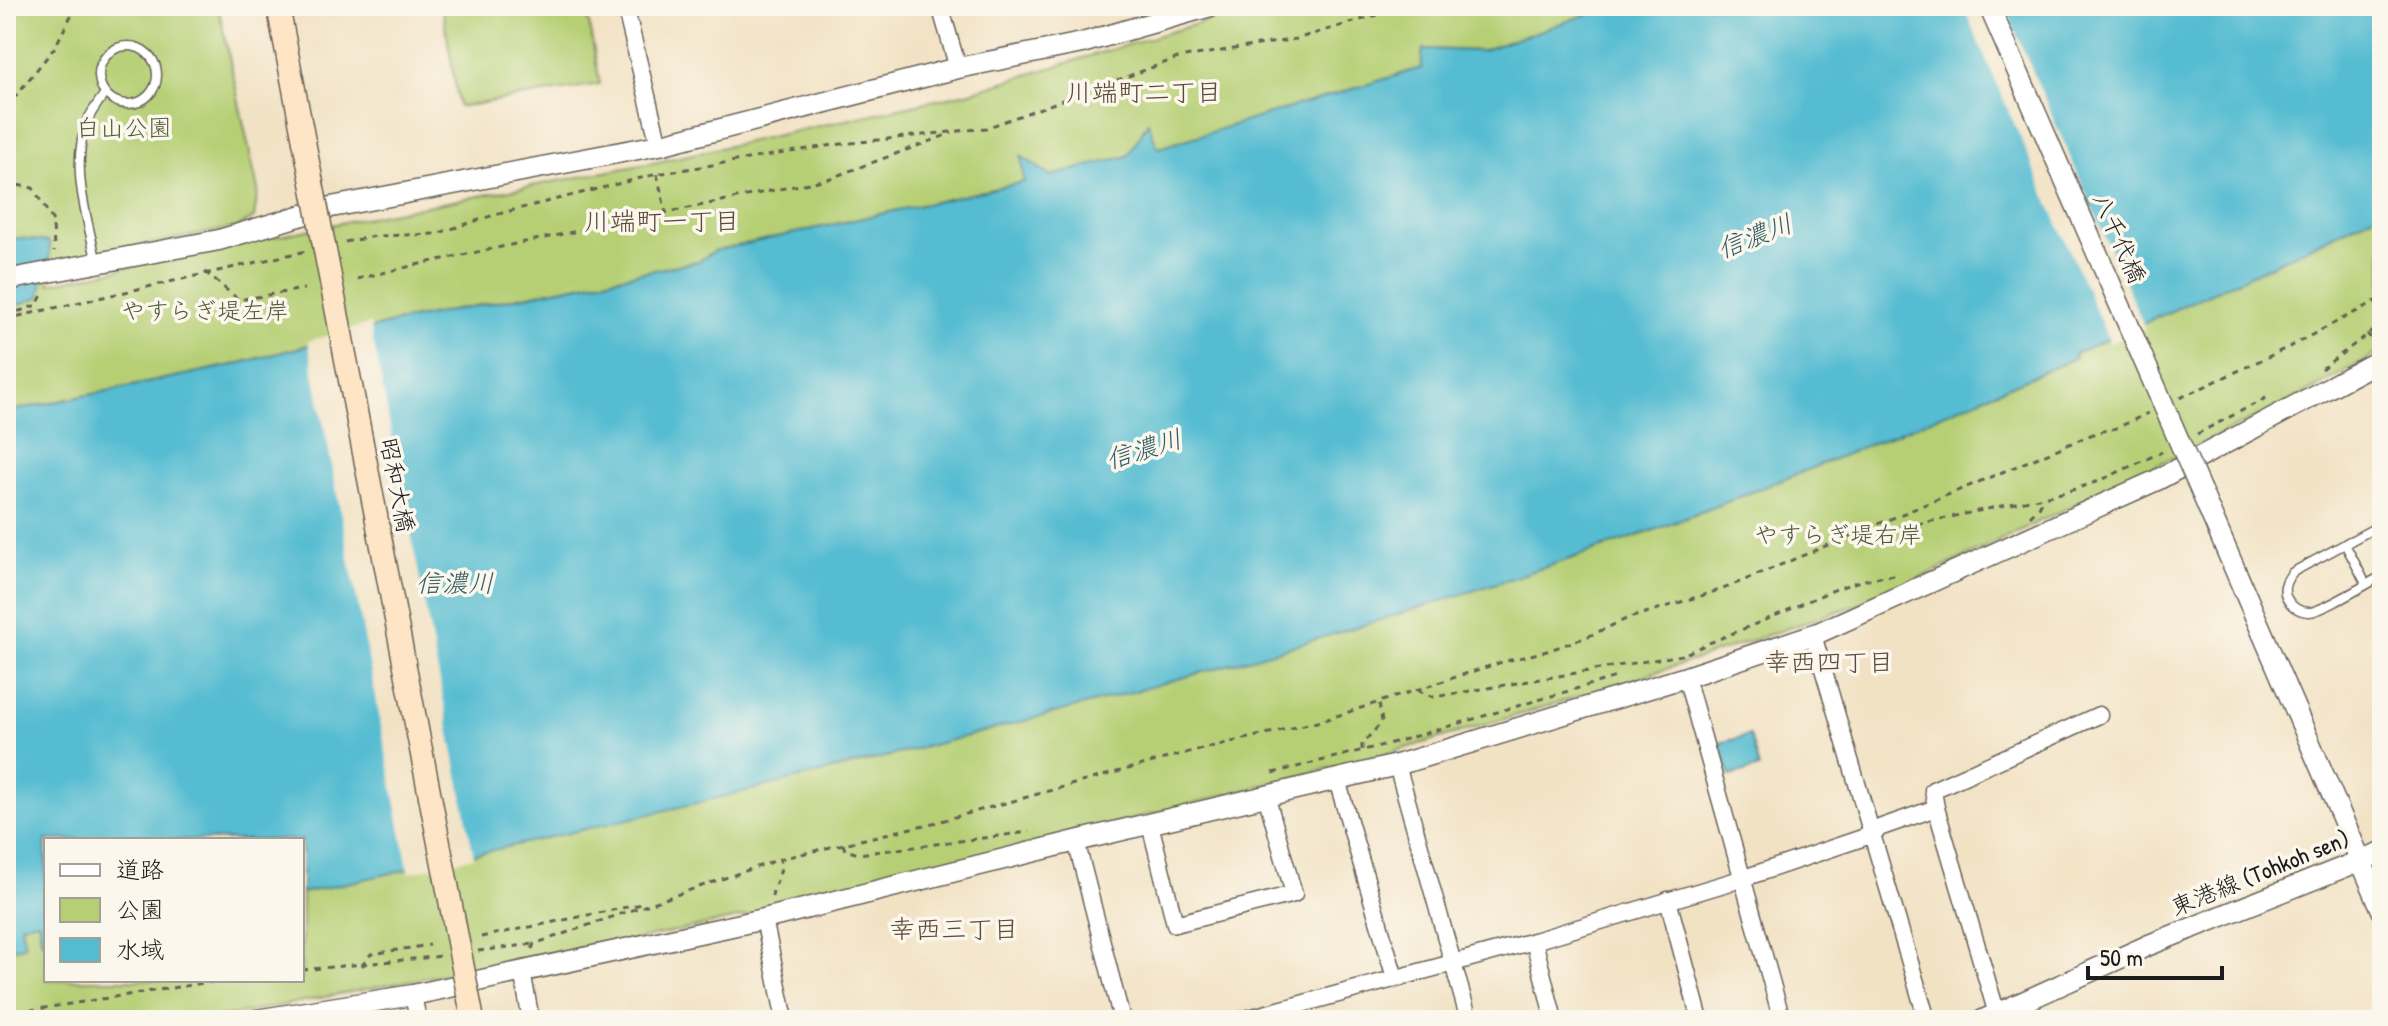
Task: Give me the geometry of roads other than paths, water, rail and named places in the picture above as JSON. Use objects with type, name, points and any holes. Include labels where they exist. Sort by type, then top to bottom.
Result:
[{"type":"main road","name":"昭和大橋","points":[[278,6],[473,1020]]},
{"type":"street","points":[[625,6],[659,145]]},
{"type":"street","points":[[940,6],[958,68]]},
{"type":"street","points":[[6,280],[219,240],[337,206],[659,145],[958,68],[1082,43],[1211,6]]},
{"type":"street","name":"八千代橋","points":[[1989,6],[2382,910]]},
{"type":"street","points":[[256,1020],[413,995],[522,971],[1150,824],[1265,785],[1337,780],[1397,765],[1690,676],[1813,635],[2157,480],[2382,359]]},
{"type":"street","points":[[1813,635],[1927,1020]]},
{"type":"street","points":[[1690,676],[1782,1020]]},
{"type":"street","points":[[1990,1017],[1933,790],[2099,715]]},
{"type":"street","points":[[1397,765],[1469,1020]]},
{"type":"street","points":[[1337,780],[1395,978]]},
{"type":"street","points":[[1150,824],[1175,924],[1294,894],[1265,785]]},
{"type":"street","points":[[1242,1020],[1534,941],[1744,878],[1871,835],[1879,828],[1936,808]]},
{"type":"street","points":[[1076,841],[1122,1020]]},
{"type":"street","name":"東港線 (Tohkoh sen)","points":[[1990,1017],[2149,945],[2382,852]]},
{"type":"street","points":[[1668,900],[1700,1020]]},
{"type":"street","points":[[769,912],[785,1020]]},
{"type":"street","points":[[1534,941],[1554,1020]]},
{"type":"street","points":[[522,971],[531,1020]]},
{"type":"street","points":[[413,995],[418,1020]]},
{"type":"lane","points":[[123,46],[133,46],[150,56],[157,82],[147,98],[130,104],[112,99],[105,93],[99,74],[106,56],[123,46]]},
{"type":"lane","points":[[97,263],[79,159],[89,117],[105,93]]},
{"type":"lane","points":[[2366,584],[2345,544],[2382,524]]},
{"type":"lane","points":[[2382,524],[2293,572],[2288,578],[2285,593],[2297,609],[2311,612],[2382,576]]},
{"type":"water","name":"信濃川","points":[[1611,6],[2382,6],[2382,211],[2229,285],[2073,354],[2075,358],[1671,524],[1471,592],[1140,690],[806,777],[304,893],[304,838],[44,838],[44,942],[38,921],[21,925],[25,946],[6,949],[6,412],[233,365],[396,322],[699,261],[714,251],[1024,182],[1021,156],[1051,176],[1128,156],[1148,122],[1158,148],[1421,68],[1423,49],[1481,51]]},
{"type":"water","points":[[6,239],[49,242],[45,277],[14,270],[13,262],[6,262]]},
{"type":"water","points":[[6,274],[43,281],[40,297],[6,306]]},
{"type":"water","points":[[1750,735],[1759,768],[1730,776],[1720,743]]},
{"type":"district","name":"川端町二丁目","points":[[1144,92]]},
{"type":"district","name":"川端町一丁目","points":[[662,221]]},
{"type":"district","name":"幸西四丁目","points":[[1829,662]]},
{"type":"district","name":"幸西三丁目","points":[[954,929]]},
{"type":"park label","name":"白山公園","points":[[124,128]]},
{"type":"park label","name":"やすらぎ堤左岸","points":[[205,311]]},
{"type":"park label","name":"やすらぎ堤右岸","points":[[1838,535]]}]
